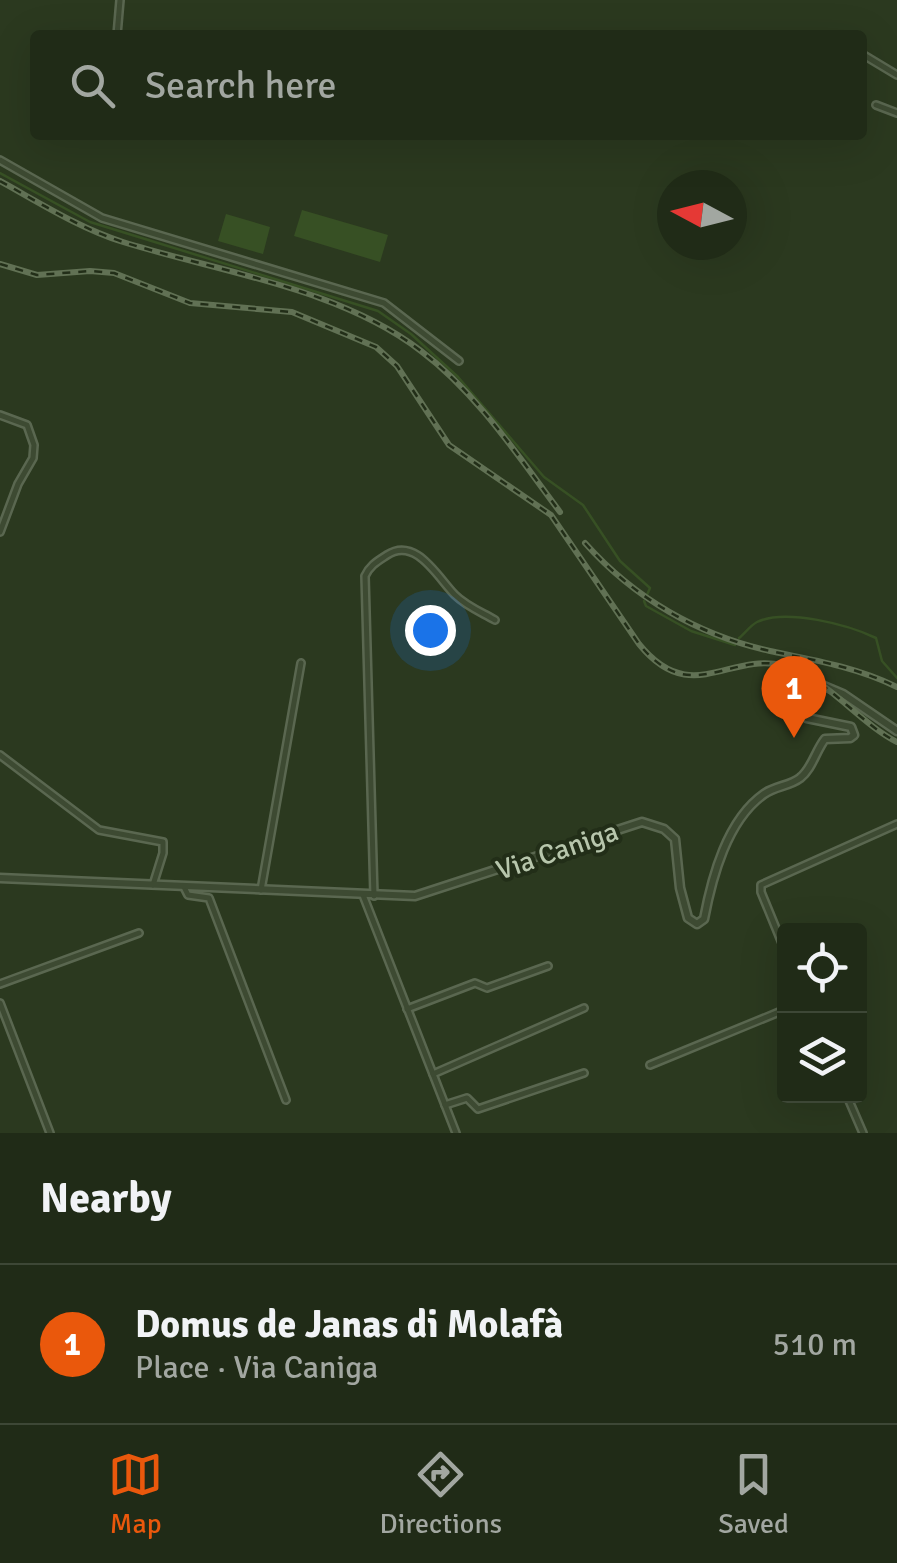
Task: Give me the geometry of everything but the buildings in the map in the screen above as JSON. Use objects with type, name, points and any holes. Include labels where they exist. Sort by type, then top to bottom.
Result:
[{"type":"street","points":[[117,30],[120,0]]},
{"type":"street","points":[[867,57],[897,75]]},
{"type":"street","points":[[876,105],[897,113]]},
{"type":"street","points":[[0,160],[102,218],[384,303],[459,361]]},
{"type":"street","points":[[0,414],[27,425],[34,446],[33,458],[18,484],[0,532]]},
{"type":"street","points":[[374,896],[365,576],[376,562],[393,551],[408,551],[431,566],[457,597],[495,620]]},
{"type":"street","points":[[260,890],[300,664]]},
{"type":"street","name":"Via Caniga","points":[[0,878],[363,896],[426,894],[646,823],[664,828],[676,839],[686,914],[692,923],[700,923],[726,848],[747,810],[766,792],[802,776],[826,739],[854,735],[851,727],[807,718],[805,706],[814,693],[821,687],[830,687],[897,732]]},
{"type":"street","points":[[0,755],[99,830],[162,842],[163,853],[153,885]]},
{"type":"street","points":[[777,931],[761,884],[897,824]]},
{"type":"street","points":[[184,886],[188,895],[209,898],[286,1100]]},
{"type":"street","points":[[363,896],[456,1133]]},
{"type":"street","points":[[0,984],[139,933]]},
{"type":"street","points":[[407,1008],[476,982],[487,988],[548,966]]},
{"type":"street","points":[[0,1003],[50,1133]]},
{"type":"street","points":[[433,1074],[584,1008]]},
{"type":"street","points":[[650,1065],[777,1013]]},
{"type":"street","points":[[445,1105],[468,1098],[478,1109],[584,1073]]},
{"type":"street","points":[[850,1103],[862,1133]]},
{"type":"shaded area","points":[[302,210],[388,235],[380,262],[294,236]]},
{"type":"shaded area","points":[[226,214],[270,227],[263,254],[218,241]]},
{"type":"waterway","points":[[0,173],[90,222],[378,311],[411,334],[458,377],[544,477],[583,505],[620,561],[650,588],[647,595]]},
{"type":"waterway","points":[[644,601],[646,606],[691,631],[735,645]]},
{"type":"waterway","points":[[739,638],[755,623],[769,618],[800,617],[850,628],[876,638],[882,661],[897,678]]},
{"type":"railway","points":[[0,181],[107,236],[278,284],[389,329],[460,386],[496,426],[560,512]]},
{"type":"railway","points":[[0,264],[37,275],[114,273],[190,303],[292,312],[376,347],[397,366],[449,445],[551,515],[639,644],[658,662],[675,672],[692,675],[762,663],[797,670],[897,742]]},
{"type":"railway","points":[[585,543],[624,581],[693,624],[743,644],[850,669],[897,687]]},
{"type":"place","name":"Domus de Janas di Molafà","points":[[794,738]]}]
